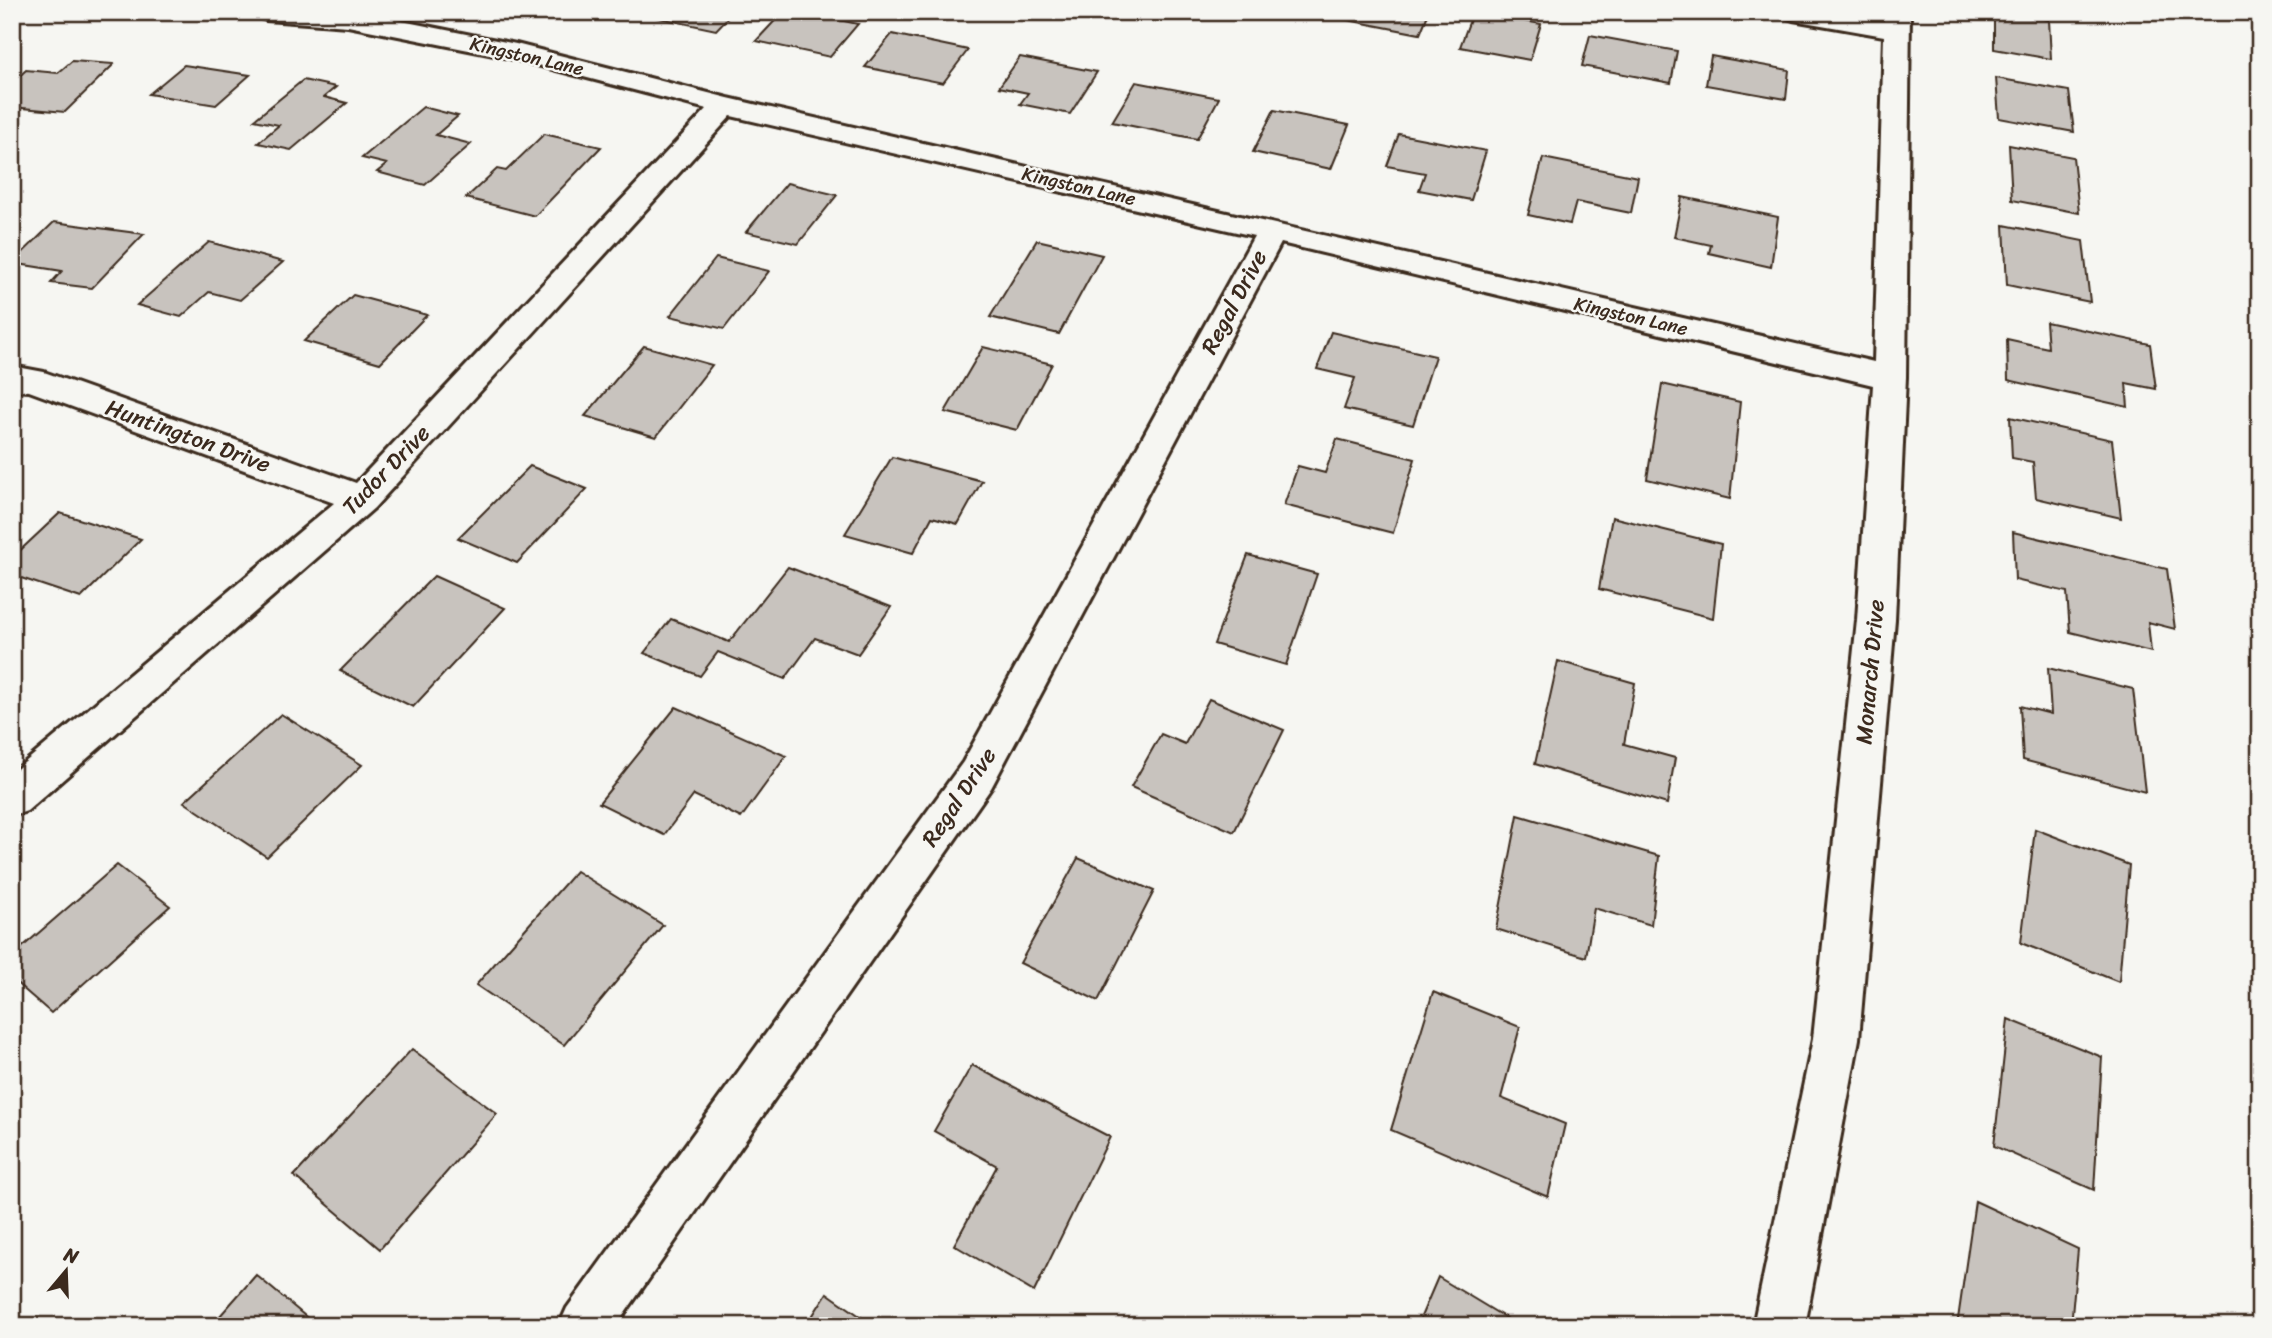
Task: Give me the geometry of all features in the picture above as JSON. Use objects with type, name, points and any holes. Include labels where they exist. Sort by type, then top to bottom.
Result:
[{"type":"street","name":"Kingston Lane","points":[[266,12],[348,18],[516,51],[725,106],[1272,230],[1890,377]]},
{"type":"street","points":[[1793,12],[1897,22]]},
{"type":"street","name":"Monarch Drive","points":[[1779,1326],[1836,1039],[1876,620],[1890,377],[1897,22]]},
{"type":"street","name":"Tudor Drive","points":[[12,798],[362,499],[725,106]]},
{"type":"street","name":"Regal Drive","points":[[585,1326],[977,775],[1272,230]]},
{"type":"street","name":"Huntington Drive","points":[[12,377],[32,380],[362,499]]},
{"type":"building","points":[[649,12],[733,12],[716,30],[645,15]]},
{"type":"building","points":[[783,12],[801,12],[858,24],[830,57],[756,41]]},
{"type":"building","points":[[1340,12],[1429,12],[1420,34],[1337,18]]},
{"type":"building","points":[[1473,12],[1541,24],[1530,60],[1460,47]]},
{"type":"building","points":[[1994,12],[2049,20],[2051,59],[1994,49]]},
{"type":"building","points":[[892,34],[968,50],[943,83],[865,67]]},
{"type":"building","points":[[1590,35],[1677,51],[1671,83],[1582,66]]},
{"type":"building","points":[[1711,56],[1789,70],[1786,99],[1706,85]]},
{"type":"building","points":[[1020,57],[1097,72],[1070,114],[1020,104],[1028,93],[999,87]]},
{"type":"building","points":[[72,61],[114,64],[65,112],[12,107],[12,83],[26,70],[58,73]]},
{"type":"building","points":[[184,65],[250,75],[216,105],[149,94]]},
{"type":"building","points":[[1996,78],[2069,91],[2074,132],[1999,118]]},
{"type":"building","points":[[303,80],[336,87],[324,97],[347,103],[291,150],[258,143],[279,125],[254,120]]},
{"type":"building","points":[[1136,82],[1219,98],[1197,139],[1112,122]]},
{"type":"building","points":[[423,107],[458,116],[436,135],[471,144],[425,185],[377,172],[387,164],[362,158]]},
{"type":"building","points":[[1274,110],[1349,125],[1331,169],[1253,152]]},
{"type":"building","points":[[544,134],[601,147],[535,216],[466,198],[497,169],[506,171]]},
{"type":"building","points":[[1399,134],[1486,151],[1471,200],[1419,190],[1425,173],[1387,166]]},
{"type":"building","points":[[2009,145],[2073,157],[2079,213],[2012,200]]},
{"type":"building","points":[[1543,158],[1638,177],[1631,213],[1576,202],[1570,224],[1528,215]]},
{"type":"building","points":[[787,183],[837,195],[798,244],[746,232]]},
{"type":"building","points":[[1682,197],[1778,217],[1771,267],[1709,253],[1711,245],[1674,237]]},
{"type":"building","points":[[54,222],[144,234],[92,288],[51,283],[62,271],[12,263]]},
{"type":"building","points":[[2004,225],[2083,241],[2090,302],[2007,285]]},
{"type":"building","points":[[1037,240],[1102,255],[1059,334],[990,317]]},
{"type":"building","points":[[209,242],[283,262],[240,300],[209,292],[181,317],[137,305]]},
{"type":"building","points":[[716,258],[769,271],[724,329],[670,316]]},
{"type":"building","points":[[353,295],[427,315],[380,363],[304,341]]},
{"type":"building","points":[[2046,322],[2150,344],[2156,389],[2126,383],[2128,407],[2008,380],[2007,339],[2048,348]]},
{"type":"building","points":[[1331,332],[1435,356],[1413,425],[1344,409],[1355,378],[1317,369]]},
{"type":"building","points":[[644,346],[712,365],[656,437],[585,416]]},
{"type":"building","points":[[983,347],[1052,364],[1017,430],[945,412]]},
{"type":"building","points":[[1662,384],[1740,402],[1730,499],[1647,479]]},
{"type":"building","points":[[2010,417],[2112,440],[2121,518],[2036,498],[2033,462],[2012,458]]},
{"type":"building","points":[[1337,439],[1415,459],[1393,533],[1284,505],[1298,466],[1325,473]]},
{"type":"building","points":[[892,457],[982,481],[958,524],[932,517],[913,553],[845,534]]},
{"type":"building","points":[[530,466],[587,489],[517,563],[458,538]]},
{"type":"building","points":[[60,513],[141,539],[81,598],[12,575],[12,558]]},
{"type":"building","points":[[1612,517],[1721,544],[1713,618],[1599,589]]},
{"type":"building","points":[[2013,532],[2167,569],[2175,629],[2148,622],[2151,652],[2070,632],[2067,592],[2015,580]]},
{"type":"building","points":[[1248,555],[1317,574],[1286,665],[1214,644]]},
{"type":"building","points":[[788,567],[891,607],[858,654],[815,638],[785,679],[718,652],[700,676],[644,653],[671,619],[729,642]]},
{"type":"building","points":[[434,576],[505,608],[413,707],[340,671]]},
{"type":"building","points":[[1558,661],[1635,683],[1624,744],[1675,758],[1667,804],[1535,764]]},
{"type":"building","points":[[2048,668],[2133,689],[2145,792],[2023,760],[2020,706],[2051,714]]},
{"type":"building","points":[[1209,699],[1284,730],[1234,832],[1131,787],[1161,734],[1185,744]]},
{"type":"building","points":[[676,707],[786,756],[741,818],[694,795],[664,835],[599,803]]},
{"type":"building","points":[[281,714],[362,765],[267,857],[184,802]]},
{"type":"building","points":[[1518,815],[1659,856],[1651,925],[1594,908],[1586,957],[1496,929]]},
{"type":"building","points":[[2035,829],[2129,865],[2119,982],[2021,943]]},
{"type":"building","points":[[1078,858],[1154,891],[1098,1001],[1020,963]]},
{"type":"building","points":[[117,865],[170,906],[51,1013],[12,979],[12,956]]},
{"type":"building","points":[[576,871],[663,925],[564,1045],[476,985]]},
{"type":"building","points":[[1433,992],[1520,1027],[1501,1098],[1565,1124],[1548,1197],[1391,1130]]},
{"type":"building","points":[[2008,1019],[2102,1057],[2094,1190],[1994,1146]]},
{"type":"building","points":[[412,1049],[497,1114],[380,1249],[294,1176]]},
{"type":"building","points":[[972,1065],[1110,1137],[1034,1292],[954,1245],[997,1166],[934,1131]]},
{"type":"building","points":[[1975,1201],[2078,1249],[2071,1326],[1957,1326]]},
{"type":"building","points":[[256,1275],[317,1326],[211,1326]]},
{"type":"building","points":[[1438,1277],[1519,1326],[1417,1326]]},
{"type":"building","points":[[827,1293],[874,1326],[806,1326]]}]
